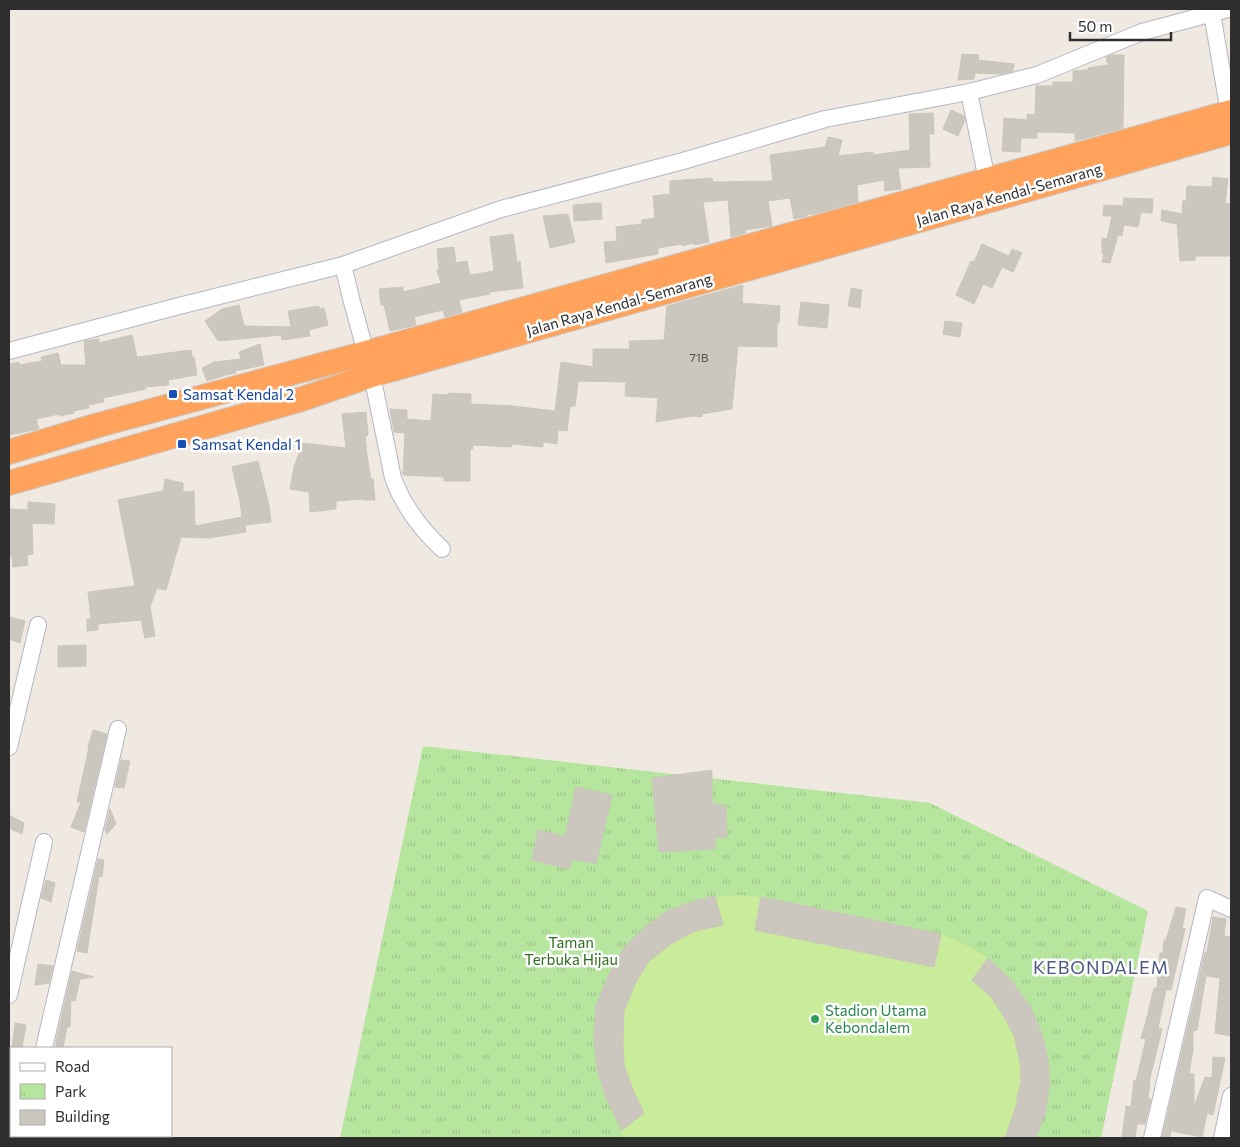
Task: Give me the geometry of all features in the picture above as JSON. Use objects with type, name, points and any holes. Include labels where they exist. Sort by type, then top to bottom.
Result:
[{"type":"highway","name":"Jalan Raya Kendal-Semarang","points":[[735,261],[988,180],[1230,119]]},
{"type":"highway","name":"Jalan Raya Kendal-Semarang","points":[[9,452],[94,426],[369,364],[1230,119]]},
{"type":"highway","name":"Jalan Raya Kendal-Semarang","points":[[9,483],[302,399],[369,364]]},
{"type":"street","points":[[9,351],[184,304],[343,265],[501,209],[683,161],[825,119],[969,92],[1038,75],[1142,32],[1228,9]]},
{"type":"street","points":[[1212,13],[1230,119]]},
{"type":"street","points":[[969,92],[988,180]]},
{"type":"street","points":[[343,265],[369,364],[393,478],[399,493],[423,531],[442,549]]},
{"type":"street","points":[[9,746],[38,625]]},
{"type":"street","points":[[44,1047],[118,729]]},
{"type":"street","points":[[9,995],[44,842]]},
{"type":"street","points":[[1152,1138],[1207,898],[1231,909]]},
{"type":"street","points":[[1222,1138],[1231,1096]]},
{"type":"green space","name":"Taman Terbuka Hijau","points":[[423,746],[930,803],[1148,911],[1101,1138],[340,1138]]},
{"type":"green space","name":"Stadion Utama Kebondalem","points":[[739,895],[761,897],[941,934],[972,948],[989,959],[1014,984],[1025,1000],[1042,1033],[1047,1050],[1050,1068],[1049,1086],[1036,1138],[620,1138],[622,1130],[609,974],[642,931],[667,911],[702,899]]},
{"type":"building","points":[[962,54],[979,55],[978,60],[1014,64],[1013,71],[1001,74],[975,73],[974,79],[958,80]]},
{"type":"building","points":[[1124,55],[1123,128],[1075,141],[1075,133],[1037,132],[1037,138],[1021,138],[1020,152],[1002,151],[1004,118],[1027,120],[1027,114],[1035,115],[1036,86],[1053,86],[1053,82],[1073,82],[1073,71],[1088,70],[1088,68],[1108,65],[1106,57]]},
{"type":"building","points":[[951,110],[964,116],[965,120],[958,136],[943,129]]},
{"type":"building","points":[[933,113],[934,134],[929,134],[930,167],[898,168],[901,189],[885,191],[884,180],[857,185],[858,202],[794,219],[790,198],[768,201],[772,226],[745,230],[745,233],[731,237],[728,200],[703,202],[709,242],[658,248],[658,254],[606,263],[604,242],[617,241],[616,227],[642,224],[642,220],[655,218],[653,196],[670,194],[670,181],[712,178],[713,182],[773,181],[770,155],[825,147],[828,137],[842,140],[838,156],[873,152],[873,155],[910,150],[909,114]]},
{"type":"building","points":[[1213,177],[1228,179],[1225,203],[1231,204],[1231,256],[1195,256],[1195,260],[1180,261],[1177,224],[1161,221],[1162,210],[1182,214],[1183,201],[1186,201],[1187,186],[1212,187]]},
{"type":"building","points":[[1124,198],[1153,199],[1152,213],[1141,212],[1138,227],[1124,225],[1122,236],[1118,235],[1110,263],[1102,262],[1104,254],[1102,253],[1102,238],[1107,239],[1112,216],[1103,216],[1104,205],[1123,206]]},
{"type":"building","points":[[601,203],[602,219],[574,221],[573,205]]},
{"type":"building","points":[[568,214],[575,242],[550,248],[543,216]]},
{"type":"building","points":[[513,234],[517,262],[520,261],[523,288],[489,292],[490,294],[459,300],[462,312],[445,317],[443,310],[414,317],[416,325],[390,331],[384,305],[381,305],[379,289],[403,287],[403,292],[441,283],[437,270],[439,269],[437,249],[454,247],[456,263],[467,261],[470,275],[494,271],[490,237]]},
{"type":"building","points":[[982,244],[1009,256],[1012,249],[1022,253],[1013,272],[1002,267],[992,288],[983,284],[974,304],[956,295],[971,261],[974,262]]},
{"type":"building","points":[[743,285],[742,303],[780,306],[779,323],[777,323],[777,347],[738,346],[732,409],[702,414],[702,417],[693,416],[656,422],[658,398],[625,396],[626,382],[578,381],[575,406],[570,406],[567,431],[558,430],[557,444],[543,442],[543,447],[512,444],[511,447],[473,445],[473,449],[470,449],[470,481],[444,481],[444,477],[403,475],[405,433],[394,432],[390,409],[407,410],[407,419],[431,421],[433,394],[448,395],[448,393],[471,394],[471,404],[555,411],[561,362],[593,367],[593,349],[630,349],[629,341],[664,340],[667,306]]},
{"type":"building","points":[[851,288],[862,290],[860,308],[848,306]]},
{"type":"building","points":[[801,302],[829,305],[827,328],[798,325]]},
{"type":"building","points":[[239,305],[244,326],[291,327],[288,311],[319,306],[319,310],[324,308],[328,325],[309,330],[310,336],[282,340],[281,335],[218,341],[205,321],[222,309]]},
{"type":"building","points":[[945,321],[962,323],[960,337],[943,334]]},
{"type":"building","points":[[132,335],[137,357],[191,350],[197,375],[168,380],[169,385],[145,387],[146,389],[103,398],[104,402],[88,405],[89,408],[73,411],[74,413],[36,419],[39,429],[9,435],[9,364],[19,362],[19,365],[42,361],[41,357],[58,353],[61,365],[86,365],[84,341],[99,339],[99,343]]},
{"type":"building","points":[[260,344],[264,365],[235,371],[236,373],[207,381],[202,368],[214,362],[241,359],[239,352]]},
{"type":"building","points":[[366,412],[368,435],[365,436],[375,500],[336,501],[336,509],[310,512],[309,492],[290,489],[294,467],[303,443],[346,448],[342,414]]},
{"type":"building","points":[[258,461],[269,505],[271,522],[245,525],[246,532],[209,538],[181,537],[166,590],[157,588],[150,607],[155,636],[145,638],[141,620],[98,624],[98,630],[87,631],[87,619],[91,619],[88,592],[135,586],[118,500],[163,491],[165,479],[183,483],[183,492],[194,491],[195,526],[242,517],[232,467]]},
{"type":"building","points":[[28,502],[55,504],[54,524],[32,523],[33,554],[27,555],[28,565],[13,567],[12,556],[9,556],[9,509],[28,510]]},
{"type":"building","points":[[9,617],[25,621],[20,643],[9,639]]},
{"type":"building","points":[[86,645],[86,666],[58,667],[58,646]]},
{"type":"building","points":[[93,730],[107,734],[84,832],[71,827],[81,802],[77,802]]},
{"type":"building","points":[[121,760],[130,761],[124,788],[115,787]]},
{"type":"building","points":[[712,770],[712,803],[726,806],[727,838],[715,837],[715,849],[659,852],[652,778]]},
{"type":"building","points":[[576,787],[612,795],[596,864],[572,859],[569,869],[532,860],[538,830],[565,836]]},
{"type":"building","points":[[110,809],[116,824],[107,834],[105,830]]},
{"type":"building","points":[[9,815],[24,823],[22,834],[9,828]]},
{"type":"building","points":[[98,859],[104,860],[102,877],[99,876],[87,953],[77,951]]},
{"type":"building","points":[[46,880],[55,883],[51,902],[41,898]]},
{"type":"building","points":[[715,896],[723,925],[695,931],[671,944],[648,962],[635,984],[624,1011],[624,1065],[644,1113],[622,1130],[607,1100],[597,1069],[594,1040],[596,1005],[609,974],[625,946],[646,926],[667,911]]},
{"type":"building","points":[[761,897],[941,934],[934,967],[755,930]]},
{"type":"building","points":[[1176,907],[1186,909],[1182,928],[1185,929],[1171,990],[1159,989],[1166,990],[1158,1028],[1162,1029],[1149,1082],[1148,1098],[1151,1099],[1145,1124],[1137,1124],[1135,1138],[1122,1137],[1126,1106],[1131,1107],[1134,1080],[1136,1081],[1146,1039],[1141,1038],[1154,988],[1157,988],[1160,953],[1163,953],[1164,940],[1166,940]]},
{"type":"building","points":[[1213,917],[1226,919],[1224,936],[1231,937],[1231,1036],[1215,1033],[1220,978],[1206,976],[1197,1030],[1193,1031],[1193,1050],[1189,1073],[1194,1074],[1194,1106],[1205,1077],[1212,1078],[1213,1057],[1225,1058],[1213,1115],[1207,1113],[1202,1137],[1171,1131],[1170,1138],[1162,1138],[1205,952],[1207,952]]},
{"type":"building","points":[[988,958],[1011,980],[1030,1006],[1041,1031],[1048,1058],[1050,1084],[1045,1114],[1036,1138],[1005,1138],[1018,1100],[1016,1100],[1021,1083],[1020,1062],[1014,1036],[1005,1018],[991,997],[972,980]]},
{"type":"building","points":[[38,964],[53,966],[49,983],[35,985]]},
{"type":"building","points":[[72,971],[94,977],[80,979],[75,1001],[71,1000],[70,1027],[67,1027],[63,1047],[56,1047]]},
{"type":"building","points":[[15,1023],[26,1025],[22,1047],[12,1047]]},
{"type":"place","name":"Samsat Kendal 2","points":[[173,394]]},
{"type":"place","name":"Samsat Kendal 1","points":[[182,444]]},
{"type":"place","name":"Stadion Utama Kebondalem","points":[[815,1019]]},
{"type":"district","name":"KEBONDALEM","points":[[1101,967]]}]
